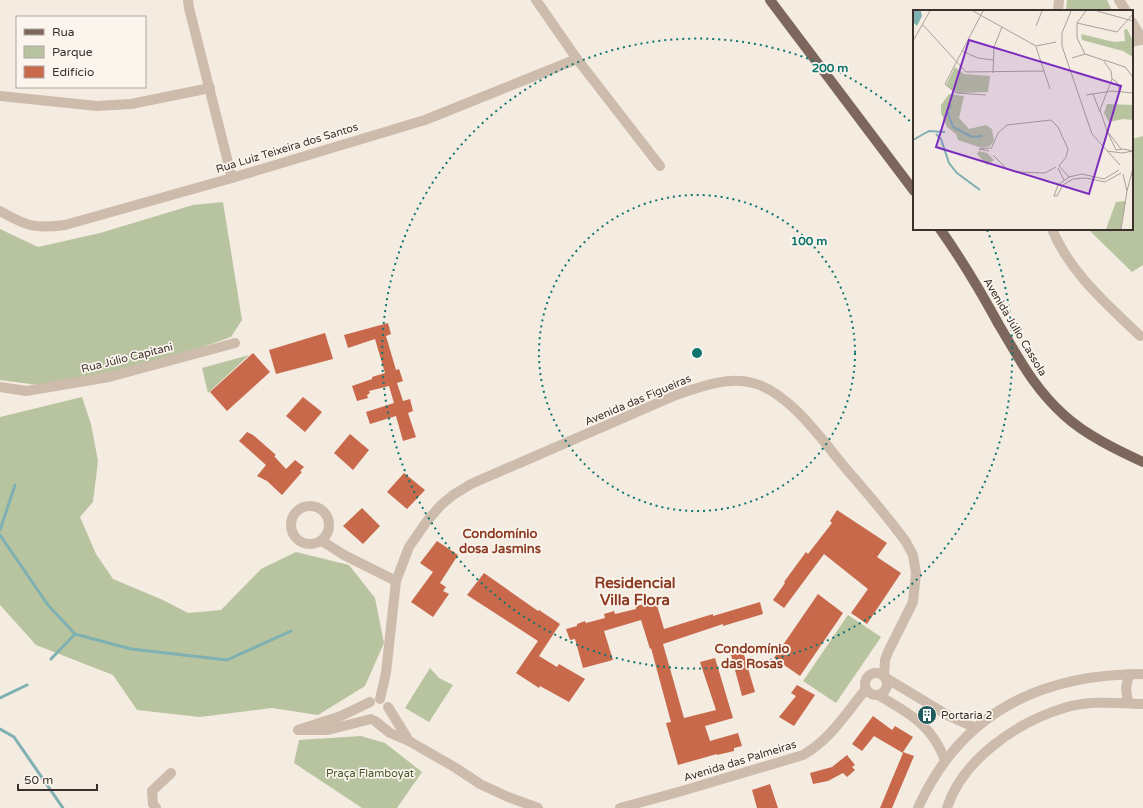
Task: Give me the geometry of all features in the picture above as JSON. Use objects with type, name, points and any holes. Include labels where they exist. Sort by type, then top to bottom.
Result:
[{"type":"main road","points":[[770,0],[913,190]]},
{"type":"main road","name":"Avenida Júlio Cassola","points":[[941,230],[960,257],[1021,363],[1040,391],[1066,416],[1087,432],[1143,461]]},
{"type":"street","points":[[188,0],[232,178]]},
{"type":"street","points":[[536,0],[577,59],[660,166]]},
{"type":"street","points":[[1058,10],[1059,0]]},
{"type":"street","points":[[1119,0],[1125,10]]},
{"type":"street","points":[[1133,24],[1143,40],[1133,42]]},
{"type":"street","name":"Rua Luiz Teixeira dos Santos","points":[[0,211],[31,226],[45,228],[65,225],[232,178],[425,120],[577,59]]},
{"type":"street","points":[[0,96],[98,106],[131,104],[210,88]]},
{"type":"street","points":[[1052,230],[1063,252],[1075,269],[1142,339]]},
{"type":"street","name":"Rua Júlio Capitani","points":[[0,387],[26,391],[109,377],[234,343]]},
{"type":"street","name":"Avenida das Figueiras","points":[[380,699],[386,673],[396,581],[409,548],[427,521],[453,495],[471,484],[676,395],[708,384],[732,381],[753,383],[769,389],[796,410],[896,528],[906,542],[913,556],[916,573],[913,602],[885,660],[885,677]]},
{"type":"street","points":[[322,541],[344,555],[396,581]]},
{"type":"street","points":[[945,760],[935,739],[925,727],[909,713],[878,695],[871,694],[866,689],[865,681],[870,675],[877,673],[885,677],[949,716],[976,728]]},
{"type":"street","points":[[1128,703],[1126,688],[1129,674]]},
{"type":"street","points":[[918,808],[927,787],[945,760],[976,728],[1004,708],[1028,695],[1055,685],[1103,676],[1143,674]]},
{"type":"street","points":[[878,695],[882,694],[886,689],[887,682],[885,677]]},
{"type":"street","name":"Avenida das Palmeiras","points":[[620,808],[803,755],[824,740],[866,689]]},
{"type":"street","points":[[388,707],[388,714],[386,718],[379,721],[373,720],[328,730],[298,730],[341,716],[373,700],[380,699],[387,704],[409,741]]},
{"type":"street","points":[[370,702],[366,709],[369,717],[390,733],[409,741],[456,768],[480,784],[508,798],[538,808]]},
{"type":"street","points":[[947,808],[949,801],[964,775],[981,756],[1006,735],[1036,719],[1064,708],[1090,703],[1143,704]]},
{"type":"street","points":[[156,808],[153,804],[152,791],[172,773]]},
{"type":"green space","points":[[1067,0],[1107,0],[1112,10],[1066,10]]},
{"type":"green space","points":[[1143,136],[1143,265],[1132,272],[1089,230],[1133,230],[1133,139]]},
{"type":"green space","points":[[223,202],[242,320],[231,337],[188,352],[111,374],[38,385],[0,380],[0,229],[38,247],[100,233],[193,205]]},
{"type":"green space","points":[[249,355],[208,393],[202,368]]},
{"type":"green space","points":[[82,397],[91,424],[98,461],[93,502],[80,517],[96,554],[113,579],[163,600],[188,613],[221,610],[261,569],[296,552],[349,565],[375,598],[384,643],[365,686],[318,715],[272,708],[200,717],[137,710],[113,675],[36,645],[0,605],[0,417]]},
{"type":"green space","points":[[848,615],[881,637],[836,703],[803,681]]},
{"type":"green space","points":[[430,668],[439,678],[453,685],[429,722],[405,708]]},
{"type":"green space","name":"Praça Flamboyat","points":[[361,736],[385,743],[422,772],[397,808],[362,808],[294,763],[299,740]]},
{"type":"building","points":[[388,323],[391,334],[386,336],[396,370],[399,369],[403,381],[397,383],[403,401],[410,399],[413,411],[408,413],[416,437],[403,441],[396,416],[370,424],[366,412],[394,403],[389,386],[369,391],[370,393],[367,395],[368,398],[357,401],[352,386],[385,373],[375,339],[348,348],[344,335]]},
{"type":"building","points":[[325,333],[333,359],[276,374],[269,350]]},
{"type":"building","points":[[253,353],[270,372],[227,411],[210,392]]},
{"type":"building","points":[[303,397],[322,412],[305,432],[286,416]]},
{"type":"building","points":[[247,432],[253,435],[276,455],[274,456],[286,469],[295,460],[304,467],[300,471],[302,472],[282,495],[267,481],[257,476],[266,465],[239,441]]},
{"type":"building","points":[[350,434],[369,450],[353,470],[334,453]]},
{"type":"building","points":[[404,473],[425,490],[407,509],[387,492]]},
{"type":"building","points":[[362,508],[380,526],[363,544],[343,526]]},
{"type":"building","points":[[837,510],[887,543],[877,557],[901,573],[867,624],[851,613],[868,589],[824,554],[784,608],[773,600],[806,552],[808,554],[832,523],[830,521]]},
{"type":"building","points":[[437,541],[458,555],[440,583],[446,587],[443,591],[449,594],[433,617],[411,602],[433,572],[420,563]]},
{"type":"building","points":[[484,573],[538,611],[539,610],[560,624],[539,656],[557,667],[559,664],[585,679],[569,702],[540,686],[539,688],[516,673],[538,641],[467,595]]},
{"type":"building","points":[[818,594],[843,613],[800,676],[774,658]]},
{"type":"building","points":[[656,602],[664,629],[760,602],[763,614],[723,626],[723,624],[663,644],[684,718],[716,710],[700,662],[715,658],[733,718],[705,726],[710,741],[738,733],[742,746],[734,748],[734,751],[717,754],[678,765],[666,723],[671,722],[651,648],[650,649],[641,620],[604,631],[613,660],[583,668],[575,639],[570,640],[566,629],[577,626],[577,624],[585,621],[586,623],[605,618],[604,614],[614,611],[615,614],[636,609],[636,606],[644,604],[645,606]]},
{"type":"building","points":[[743,651],[755,692],[742,696],[731,655]]},
{"type":"building","points":[[797,685],[815,695],[794,726],[779,717],[796,696],[791,693]]},
{"type":"building","points":[[923,708],[934,715],[929,722],[919,714]]},
{"type":"building","points":[[873,716],[892,730],[895,726],[913,737],[903,752],[914,756],[892,808],[880,808],[903,753],[874,736],[862,751],[852,744]]},
{"type":"building","points":[[847,755],[855,765],[852,767],[855,770],[847,777],[843,773],[828,781],[813,784],[810,773],[832,767]]},
{"type":"building","points":[[770,784],[778,808],[757,808],[752,790]]},
{"type":"waterway","points":[[0,530],[15,485]]},
{"type":"waterway","points":[[0,535],[48,605],[75,634],[131,649],[227,660],[291,631]]},
{"type":"waterway","points":[[51,659],[75,634]]},
{"type":"waterway","points":[[0,698],[27,685]]},
{"type":"waterway","points":[[0,729],[14,737],[63,808]]},
{"type":"place","name":"Portaria 2","points":[[927,715]]},
{"type":"district","name":"Condomínio dosa Jasmins","points":[[500,542]]},
{"type":"district","name":"Residencial Villa Flora","points":[[635,592]]},
{"type":"district","name":"Condomínio das Rosas","points":[[752,656]]}]
